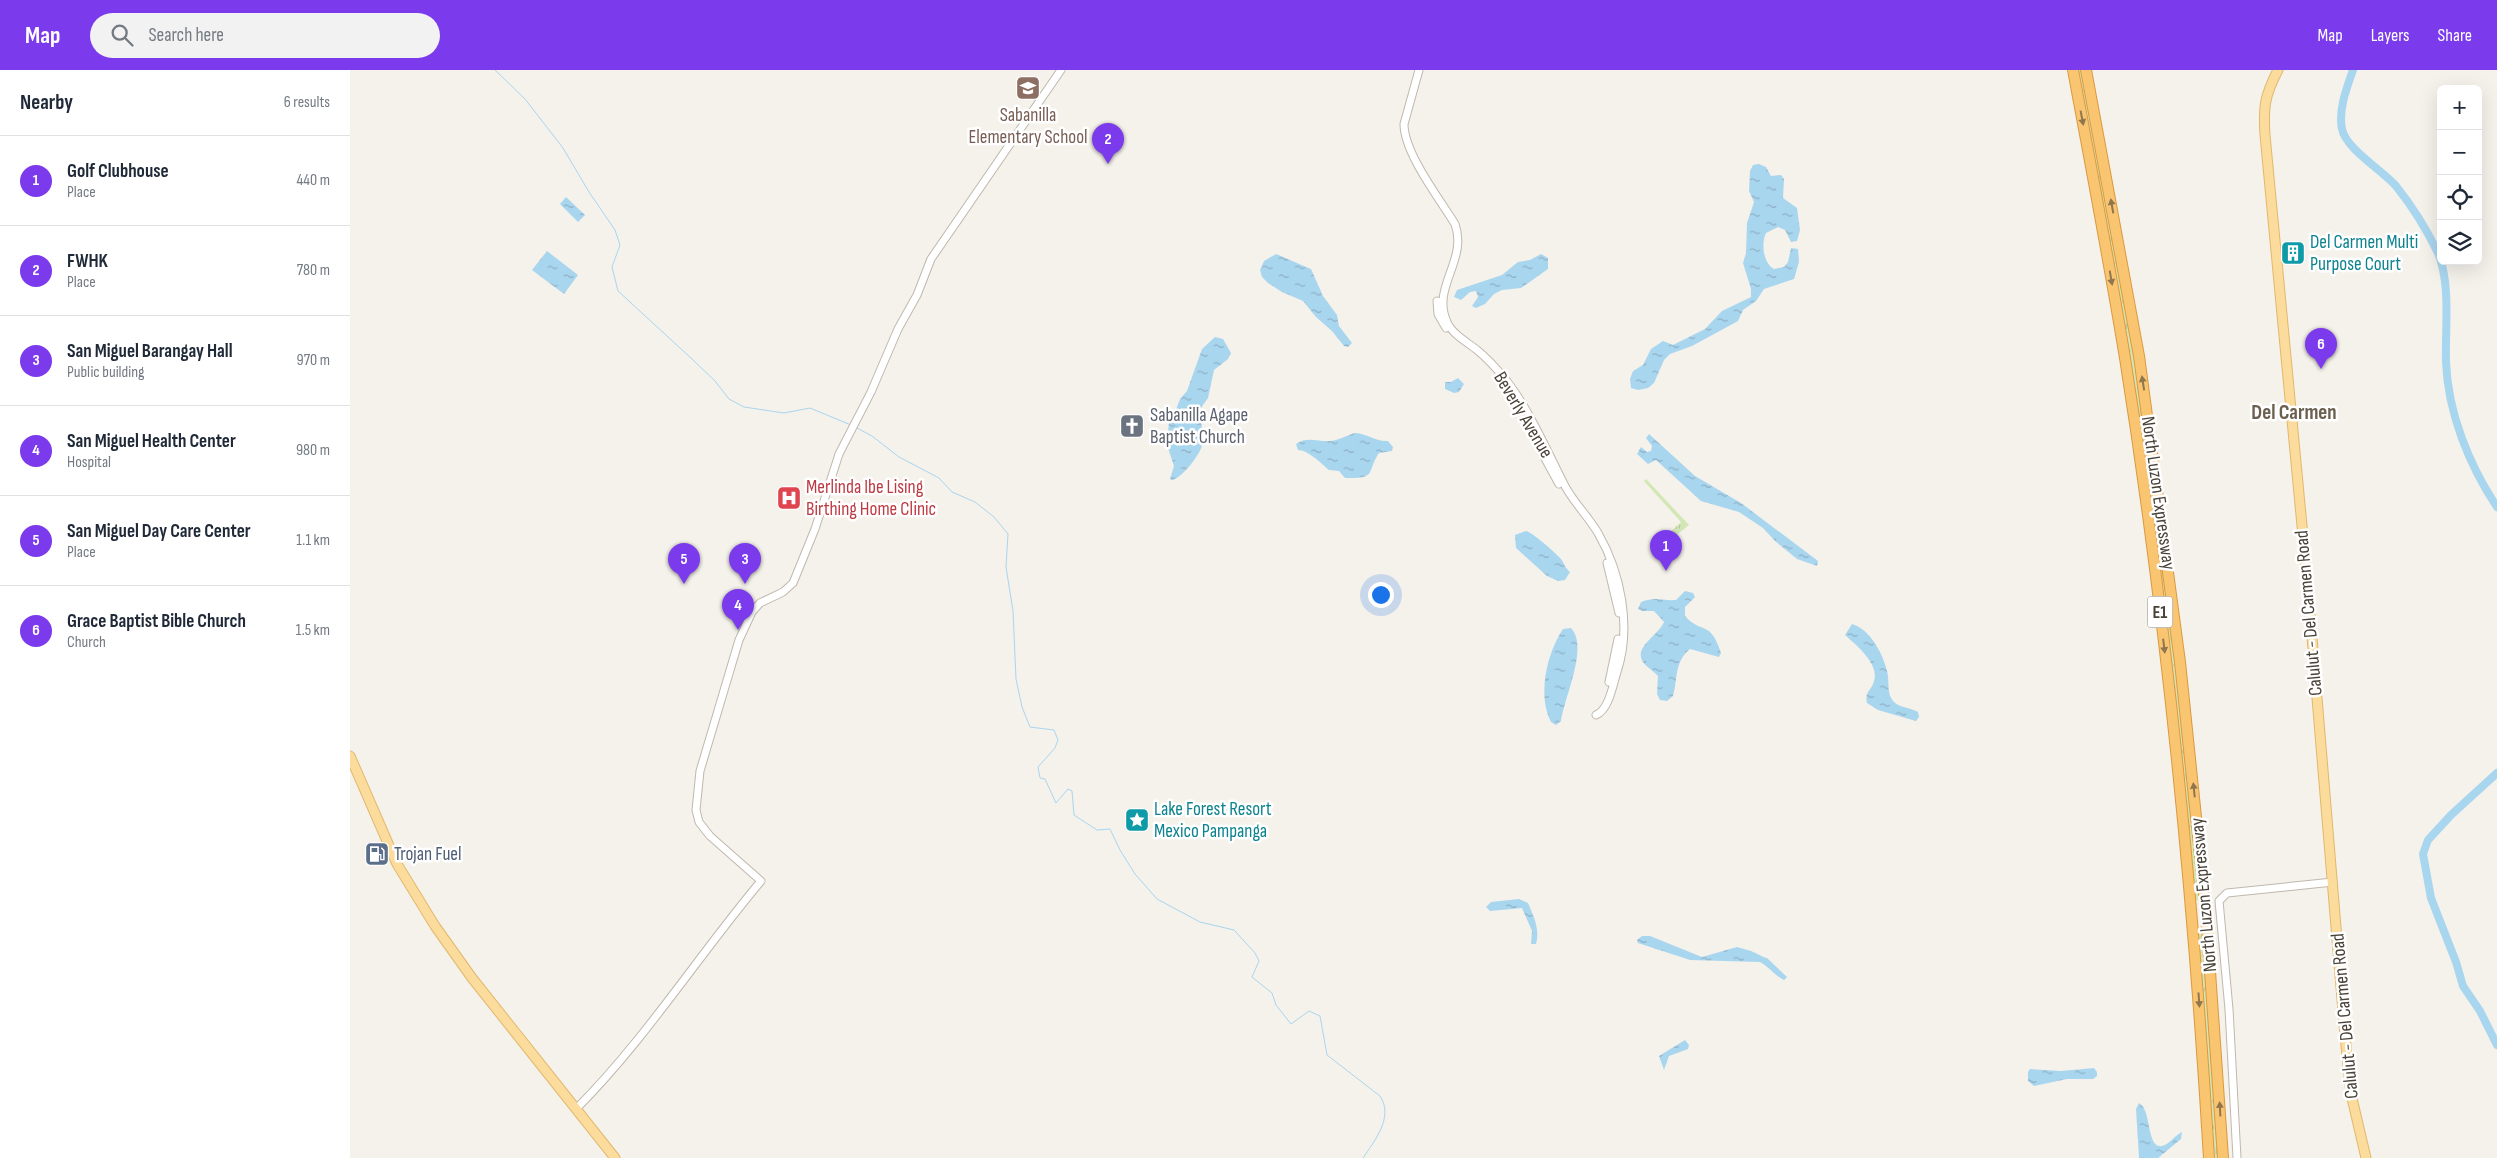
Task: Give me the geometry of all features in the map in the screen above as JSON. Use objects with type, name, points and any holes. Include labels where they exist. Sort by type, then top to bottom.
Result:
[{"type":"highway","name":"North Luzon Expressway","points":[[2072,70],[2125,357],[2166,664],[2195,939],[2209,1158]]},
{"type":"highway","name":"North Luzon Expressway","points":[[2086,70],[2139,356],[2177,643],[2207,924],[2223,1158]]},
{"type":"main road","name":"Calulut - Del Carmen Road","points":[[2278,70],[2265,98],[2263,110],[2264,135],[2305,552],[2351,1094],[2366,1158]]},
{"type":"main road","points":[[350,756],[398,864],[436,926],[472,978],[615,1158]]},
{"type":"street","points":[[576,1109],[608,1078],[702,952],[761,881],[710,836],[699,822],[696,810],[697,784],[742,633],[752,612],[760,603],[783,592],[793,583],[814,529],[834,465],[871,392],[898,329],[917,294],[931,259],[1061,70]]},
{"type":"street","name":"Beverly Avenue","points":[[1414,70],[1401,124],[1401,141],[1452,225],[1454,235],[1452,257],[1438,292],[1438,314],[1452,335],[1490,367],[1513,398],[1559,484],[1595,535],[1608,565],[1619,614],[1614,666],[1597,712],[1602,712],[1619,666],[1622,649],[1623,615],[1615,572],[1598,532],[1566,489],[1508,382],[1478,351],[1454,331],[1446,320],[1442,307],[1442,294],[1456,258],[1458,233],[1408,147],[1405,138],[1404,124],[1418,70]]},
{"type":"street","points":[[2237,1158],[2229,1009],[2219,901],[2227,893],[2333,882]]},
{"type":"green space","points":[[2075,70],[2084,70],[2139,380],[2164,554],[2199,901],[2194,898],[2173,696]]},
{"type":"green space","points":[[1646,479],[1689,525],[1673,538],[1664,538],[1681,522],[1644,481]]},
{"type":"green space","points":[[2203,929],[2221,1158],[2213,1158],[2197,930]]},
{"type":"water","points":[[1759,164],[1766,167],[1771,176],[1781,175],[1784,179],[1783,198],[1797,208],[1800,230],[1797,241],[1791,242],[1785,230],[1778,227],[1766,233],[1764,237],[1765,258],[1774,269],[1784,267],[1788,262],[1791,248],[1798,249],[1799,262],[1794,279],[1764,289],[1756,301],[1743,310],[1738,321],[1692,346],[1670,354],[1664,360],[1654,383],[1648,388],[1638,390],[1631,388],[1630,379],[1633,371],[1643,365],[1651,349],[1663,341],[1673,345],[1705,329],[1722,311],[1751,297],[1751,289],[1743,263],[1746,253],[1747,223],[1754,202],[1749,191],[1750,171],[1753,165]]},
{"type":"water","points":[[566,197],[585,215],[578,222],[560,204]]},
{"type":"water","points":[[547,251],[578,275],[564,294],[532,270]]},
{"type":"water","points":[[1276,254],[1311,269],[1323,296],[1337,315],[1339,326],[1352,343],[1348,347],[1344,346],[1303,301],[1282,292],[1262,277],[1260,270],[1264,261]]},
{"type":"water","points":[[1541,254],[1548,258],[1548,269],[1521,288],[1502,290],[1494,294],[1485,304],[1476,308],[1472,306],[1478,297],[1476,291],[1470,292],[1461,300],[1454,297],[1457,290],[1502,275],[1518,262],[1530,260]]},
{"type":"water","points":[[1215,337],[1223,339],[1231,353],[1228,359],[1214,370],[1208,398],[1200,409],[1201,449],[1185,471],[1172,480],[1170,479],[1174,466],[1167,445],[1169,421],[1174,415],[1180,399],[1187,391],[1202,349]]},
{"type":"water","points":[[1458,378],[1464,384],[1459,392],[1454,393],[1445,389],[1445,382],[1451,382]]},
{"type":"water","points":[[1354,433],[1388,441],[1393,447],[1392,451],[1379,453],[1367,476],[1345,478],[1339,471],[1329,470],[1310,455],[1298,450],[1296,444],[1304,440],[1326,441],[1340,439]]},
{"type":"water","points":[[1649,434],[1695,476],[1741,503],[1818,561],[1817,566],[1797,559],[1775,541],[1763,528],[1739,512],[1701,501],[1656,460],[1648,464],[1637,454],[1641,447],[1647,452],[1651,451],[1652,446],[1646,438]]},
{"type":"water","points":[[1526,531],[1539,539],[1561,559],[1570,572],[1565,580],[1558,581],[1547,576],[1516,548],[1515,535]]},
{"type":"water","points":[[1685,591],[1693,593],[1695,597],[1685,607],[1685,616],[1691,622],[1709,631],[1717,642],[1721,653],[1719,657],[1690,649],[1681,659],[1673,696],[1667,701],[1660,700],[1657,694],[1658,676],[1644,664],[1641,651],[1664,622],[1654,611],[1638,609],[1641,602],[1646,600],[1676,600]]},
{"type":"water","points":[[1852,624],[1865,631],[1875,643],[1885,664],[1891,698],[1898,705],[1918,712],[1919,717],[1916,721],[1878,710],[1867,703],[1867,694],[1873,684],[1875,675],[1866,655],[1845,635]]},
{"type":"water","points":[[1571,628],[1576,637],[1577,660],[1561,721],[1556,725],[1551,722],[1547,711],[1544,687],[1546,674],[1548,662],[1557,639],[1563,629]]},
{"type":"water","points":[[1519,899],[1528,903],[1534,918],[1537,928],[1536,944],[1531,944],[1532,931],[1522,908],[1490,911],[1486,907],[1491,902]]},
{"type":"water","points":[[1642,936],[1650,936],[1702,957],[1737,947],[1768,959],[1787,977],[1784,980],[1760,962],[1690,960],[1638,943],[1637,940]]},
{"type":"water","points":[[1685,1040],[1689,1045],[1688,1049],[1669,1056],[1664,1070],[1659,1056]]},
{"type":"water","points":[[2094,1068],[2097,1076],[2093,1079],[2067,1079],[2034,1086],[2028,1081],[2030,1069],[2061,1071]]},
{"type":"water","points":[[2139,1103],[2146,1113],[2153,1141],[2157,1145],[2165,1145],[2182,1132],[2181,1139],[2158,1158],[2139,1158],[2136,1109]]},
{"type":"waterway","points":[[495,70],[525,99],[563,148],[589,192],[615,230],[620,245],[612,267],[618,291],[715,381],[729,399],[744,407],[784,413],[810,408],[851,425]]},
{"type":"waterway","points":[[2353,70],[2342,106],[2342,129],[2345,137],[2357,152],[2396,186],[2419,218],[2438,253],[2445,278],[2446,362],[2451,400],[2469,456],[2497,507]]},
{"type":"waterway","points":[[857,428],[872,436],[899,457],[939,478],[952,492],[975,502],[994,517],[1008,534],[1006,567],[1013,611],[1016,679],[1022,707],[1030,727],[1054,730],[1058,740],[1055,748],[1038,767],[1040,778],[1045,779],[1056,803],[1068,789],[1072,791],[1074,815],[1097,830],[1110,829],[1135,874],[1157,899],[1200,922],[1234,930],[1255,953],[1259,961],[1252,977],[1272,993],[1276,1005],[1291,1024],[1309,1011],[1320,1016],[1327,1055],[1380,1096],[1384,1104],[1385,1112],[1381,1128],[1363,1158]]},
{"type":"waterway","points":[[2497,773],[2451,815],[2428,840],[2423,854],[2431,898],[2456,962],[2463,986],[2480,1011],[2497,1045]]},
{"type":"place","name":"Sabanilla Elementary School","points":[[1028,88]]},
{"type":"place","name":"FWHK","points":[[1108,164]]},
{"type":"place","name":"Del Carmen Multi Purpose Court","points":[[2293,253]]},
{"type":"place","name":"Grace Baptist Bible Church","points":[[2321,369]]},
{"type":"place","name":"Sabanilla Agape Baptist Church","points":[[1132,426]]},
{"type":"place","name":"Merlinda Ibe Lising Birthing Home Clinic","points":[[789,498]]},
{"type":"place","name":"Golf Clubhouse","points":[[1666,571]]},
{"type":"place","name":"San Miguel Day Care Center","points":[[684,584]]},
{"type":"place","name":"San Miguel Barangay Hall","points":[[745,584]]},
{"type":"place","name":"San Miguel Health Center","points":[[738,630]]},
{"type":"place","name":"Lake Forest Resort Mexico Pampanga","points":[[1137,820]]},
{"type":"place","name":"Trojan Fuel","points":[[377,854]]},
{"type":"district","name":"Del Carmen","points":[[2294,412]]}]
